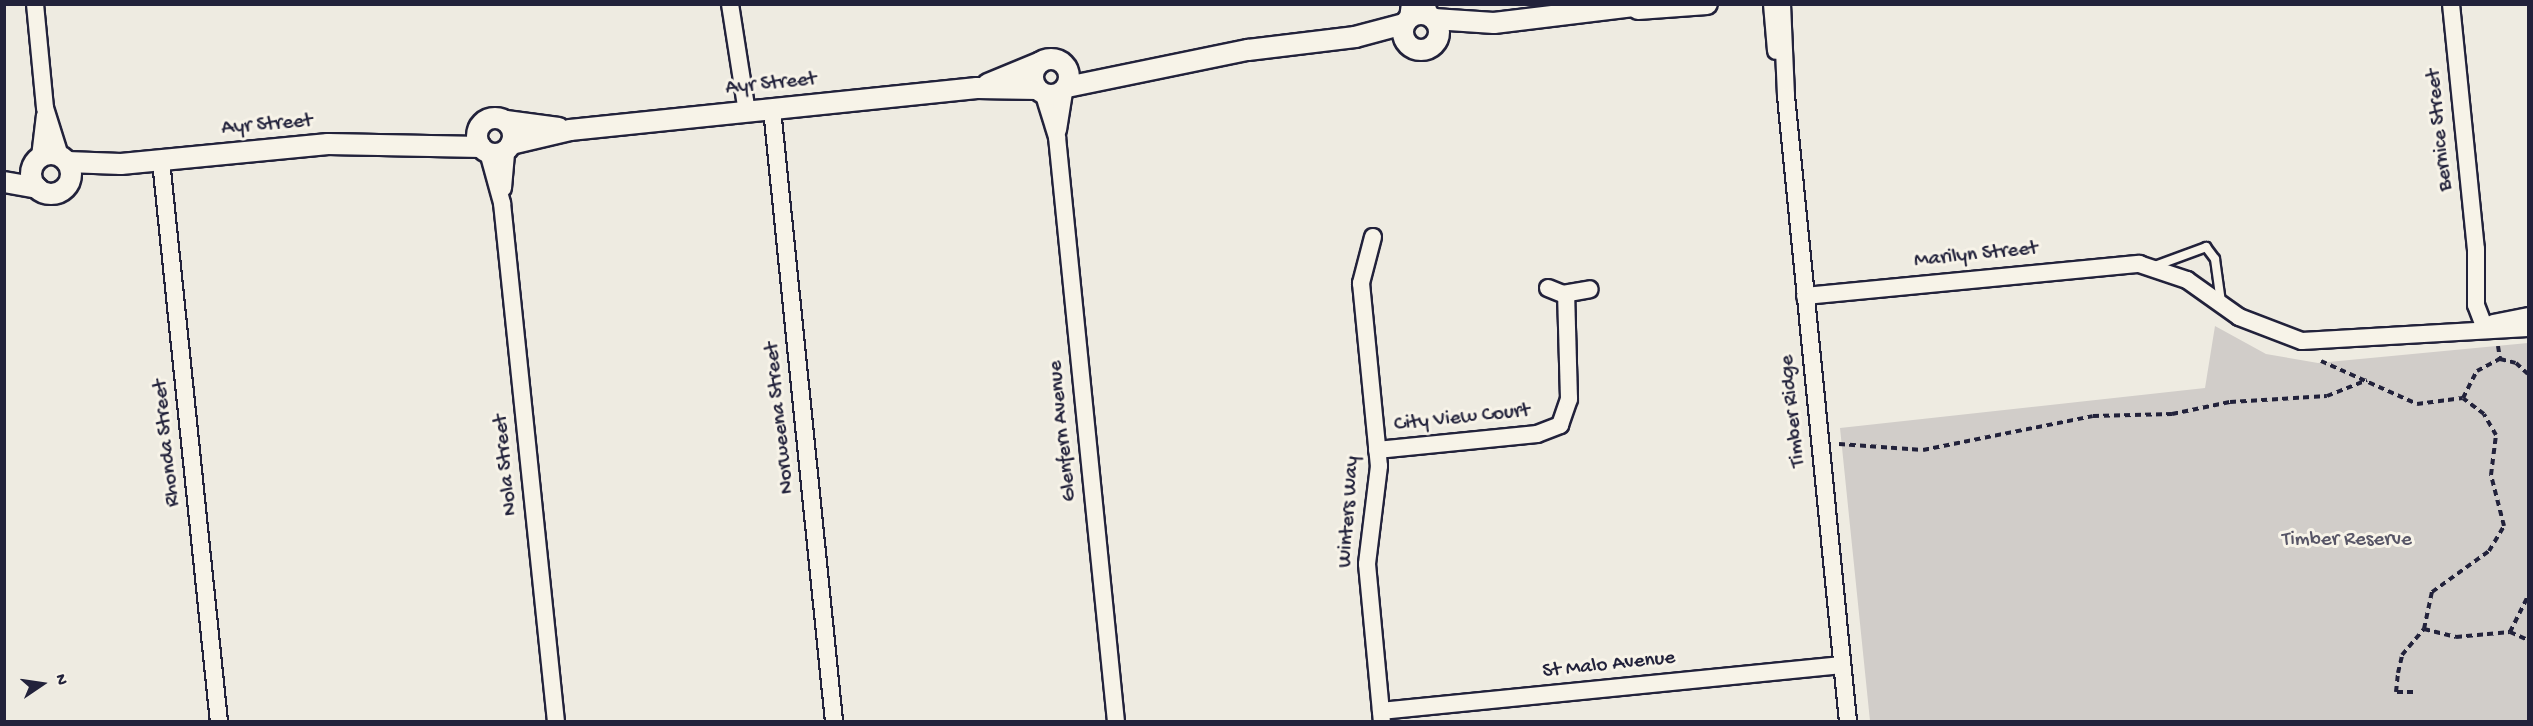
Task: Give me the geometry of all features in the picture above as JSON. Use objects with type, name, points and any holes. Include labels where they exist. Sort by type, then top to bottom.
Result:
[{"type":"street","points":[[35,4],[45,108],[63,159],[68,183]]},
{"type":"street","points":[[730,4],[741,112]]},
{"type":"street","points":[[1632,9],[1652,4]]},
{"type":"street","points":[[1140,71],[1062,62],[1041,62],[1033,77],[1041,92],[1066,89],[1140,71],[1248,50],[1355,38],[1407,44],[1423,50],[1437,40],[1494,23],[1707,4]]},
{"type":"street","name":"Timber Ridge","points":[[1772,4],[1786,96],[1848,722]]},
{"type":"street","name":"Timber Ridge","points":[[1782,4],[1786,96]]},
{"type":"street","name":"Bernice Street","points":[[2451,5],[2476,249],[2486,292],[2484,326]]},
{"type":"street","points":[[1355,38],[1407,15],[1430,13],[1494,23]]},
{"type":"street","points":[[1430,13],[1437,40]]},
{"type":"street","points":[[1407,15],[1407,44]]},
{"type":"street","name":"Ayr Street","points":[[977,88],[1041,62]]},
{"type":"street","points":[[1062,62],[1070,76],[1066,89]]},
{"type":"street","name":"Ayr Street","points":[[37,161],[63,159],[121,164],[328,144],[419,144],[497,148],[570,130],[741,112],[977,88],[1041,92]]},
{"type":"street","name":"Glenfern Avenue","points":[[1057,137],[1066,89]]},
{"type":"street","name":"Glenfern Avenue","points":[[1041,92],[1057,137],[1116,722]]},
{"type":"street","points":[[4,182],[37,188],[37,161],[45,108]]},
{"type":"street","name":"Norweena Street","points":[[772,109],[834,722]]},
{"type":"street","name":"Ayr Street","points":[[419,144],[481,125],[490,118],[570,130]]},
{"type":"street","points":[[481,125],[497,148],[512,129],[506,121]]},
{"type":"street","name":"Nola Street","points":[[497,148],[556,722]]},
{"type":"street","name":"Rhonda Street","points":[[161,160],[219,722]]},
{"type":"street","points":[[4,172],[37,161]]},
{"type":"street","name":"Ayr Street","points":[[37,188],[54,193],[68,183],[121,164]]},
{"type":"street","name":"Winters Way","points":[[1373,237],[1361,283],[1377,450],[1378,494],[1367,564],[1382,716]]},
{"type":"street","name":"Marilyn Street","points":[[1806,296],[2125,264],[2151,267],[2187,280],[2258,328],[2302,341],[2484,326],[2529,328]]},
{"type":"street","points":[[1548,288],[1566,294],[1590,289]]},
{"type":"street","name":"City View Court","points":[[1377,450],[1537,434],[1560,425],[1569,399],[1566,294]]},
{"type":"street","name":"Marilyn Street","points":[[2484,326],[2529,316]]},
{"type":"street","name":"St Malo Avenue","points":[[1382,716],[1842,665]]},
{"type":"lane","name":"Marilyn Street","points":[[2151,267],[2206,247],[2215,259],[2221,302]]},
{"type":"path","points":[[2498,344],[2500,359]]},
{"type":"path","points":[[2463,398],[2477,371],[2500,359],[2516,363],[2529,374]]},
{"type":"path","points":[[2321,361],[2417,404],[2463,398],[2492,424],[2492,483],[2504,526],[2489,551],[2432,592],[2424,629],[2402,655],[2398,673],[2396,692],[2413,692]]},
{"type":"path","points":[[1839,444],[1953,446],[2093,416],[2172,414],[2230,402],[2327,396],[2367,380]]},
{"type":"path","points":[[2510,632],[2529,596]]},
{"type":"path","points":[[2424,629],[2456,637],[2510,632],[2529,640]]},
{"type":"green space","name":"Timber Reserve","points":[[2215,326],[2266,354],[2318,363],[2528,343],[2528,721],[1870,721],[1840,428],[2205,388]]}]
